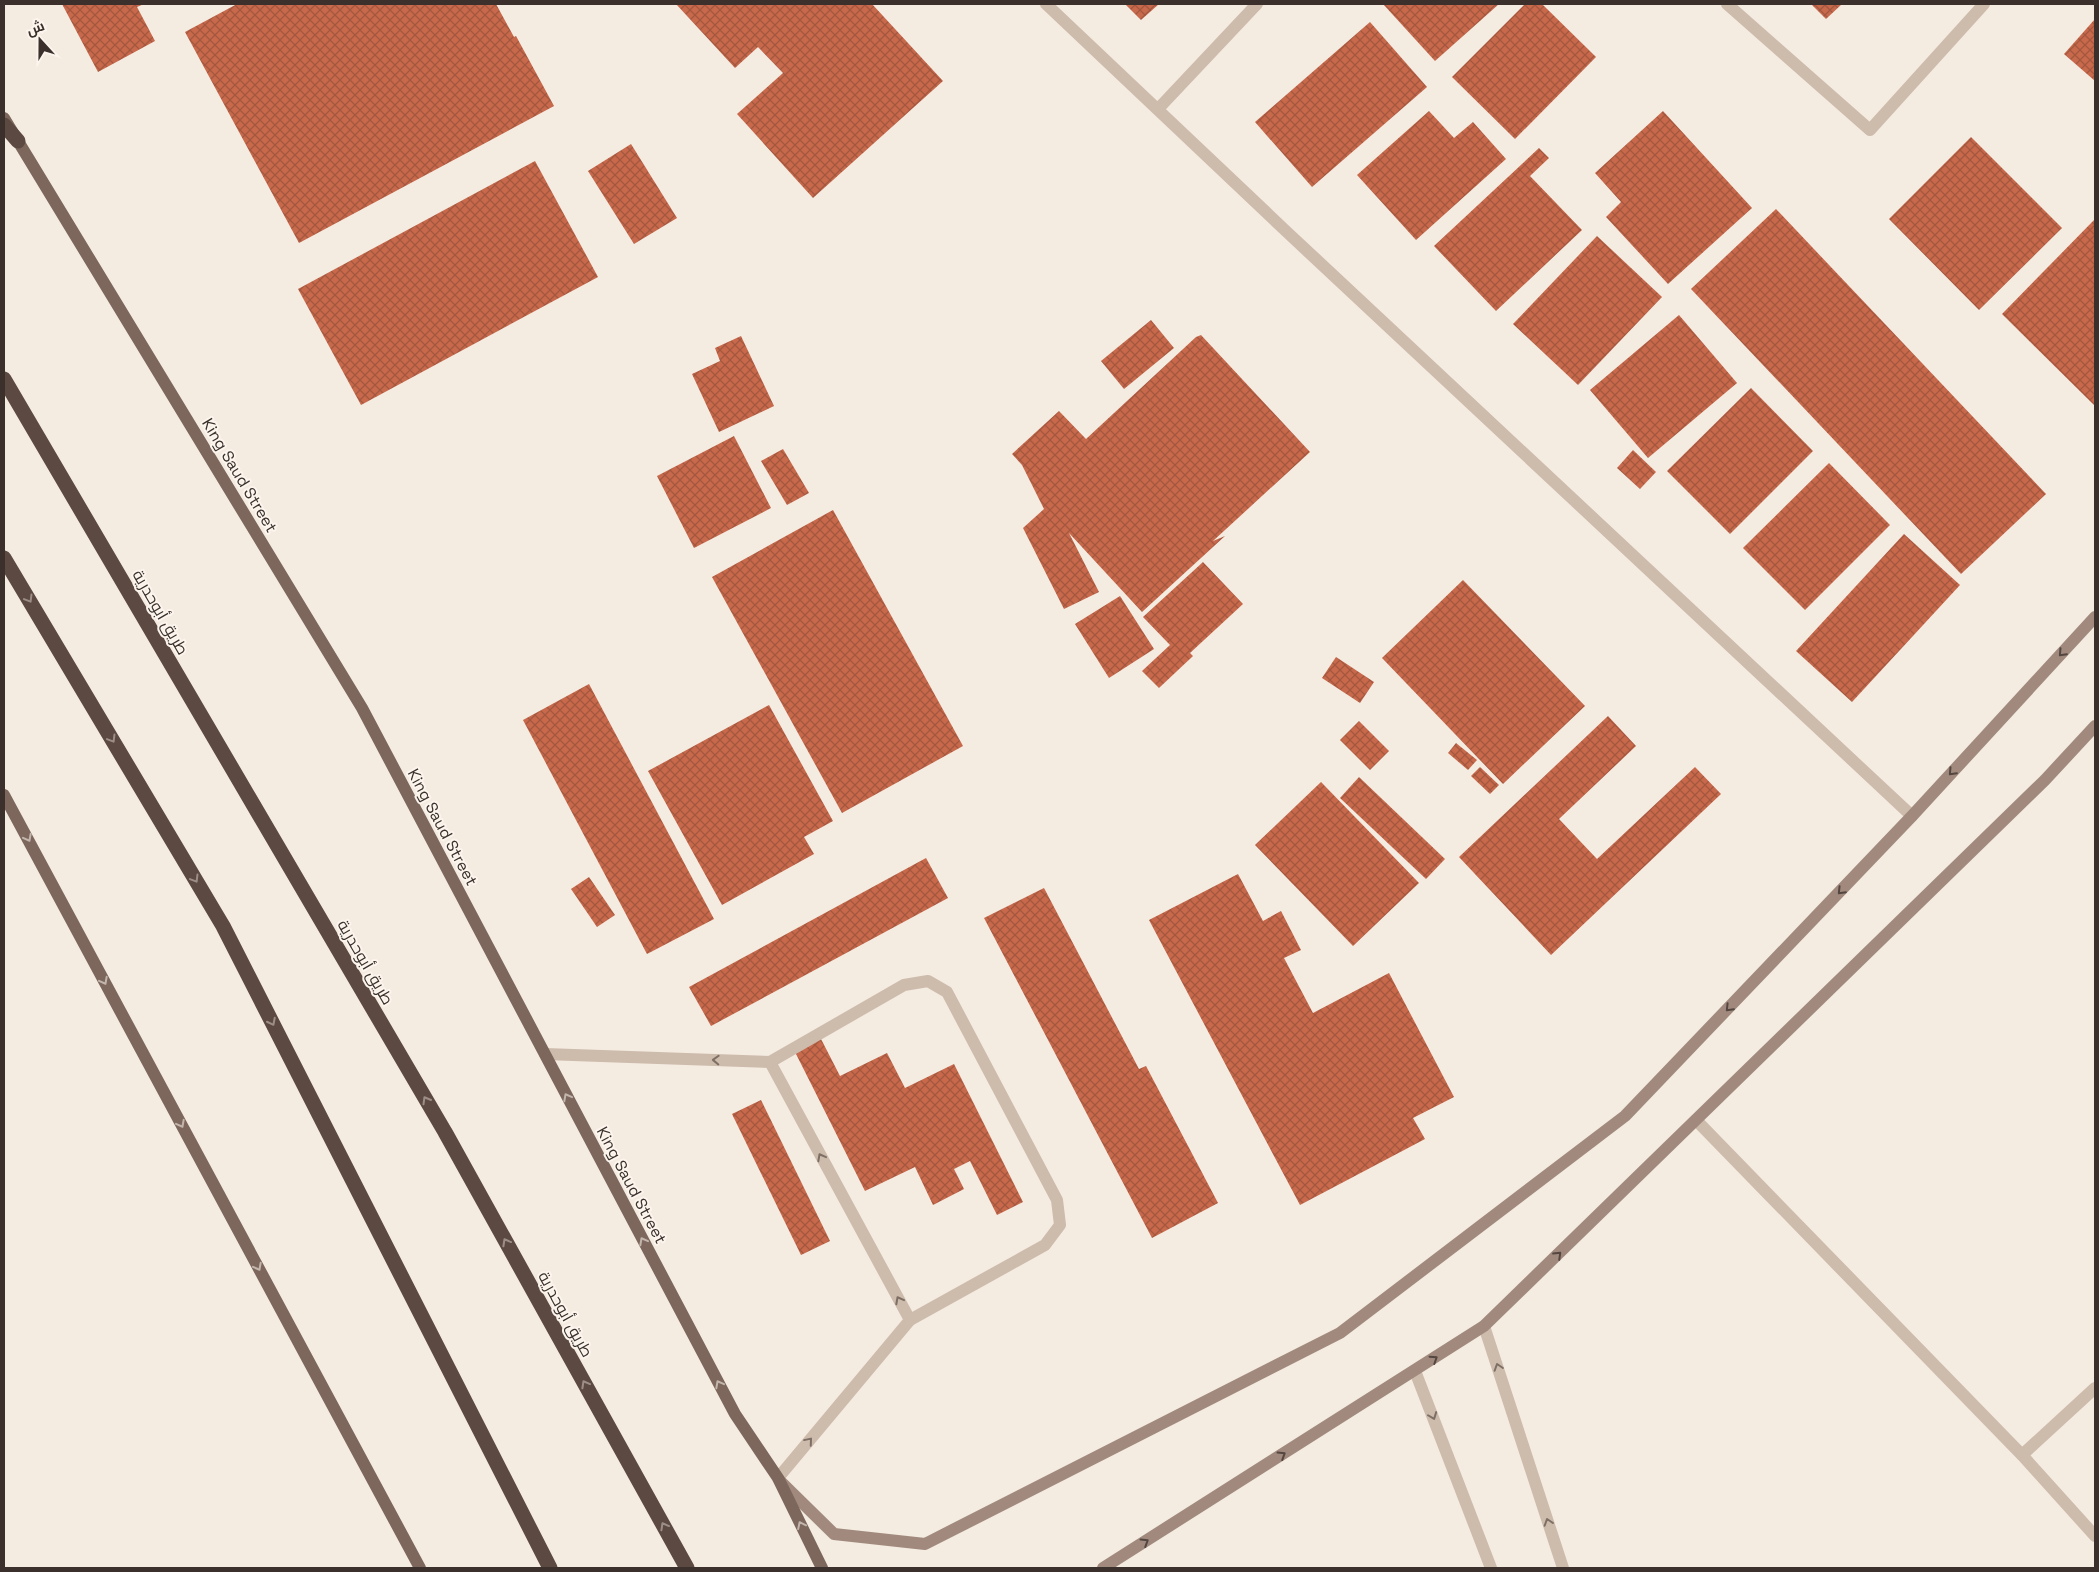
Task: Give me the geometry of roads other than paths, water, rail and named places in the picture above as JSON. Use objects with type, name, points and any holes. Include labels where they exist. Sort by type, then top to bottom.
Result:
[{"type":"highway","points":[[4,125],[18,141]]},
{"type":"highway","name":"طريق أبوحدرية","points":[[4,379],[445,1132],[687,1568]]},
{"type":"highway","points":[[4,558],[223,926],[550,1568]]},
{"type":"main road","name":"King Saud Street","points":[[4,118],[362,708],[735,1414],[778,1478],[822,1568]]},
{"type":"main road","points":[[4,795],[420,1568]]},
{"type":"street","points":[[1046,4],[1912,816]]},
{"type":"street","points":[[1158,109],[1257,4]]},
{"type":"street","points":[[1727,4],[1870,130],[1984,4]]},
{"type":"street","points":[[544,1054],[770,1062],[904,985],[928,980],[947,992],[1057,1200],[1060,1224],[1045,1245],[910,1320],[778,1478],[834,1534],[925,1544],[1340,1333],[1625,1116],[1912,816],[2095,617]]},
{"type":"street","points":[[1104,1568],[1484,1326],[2045,780],[2095,726]]},
{"type":"street","points":[[770,1062],[910,1320]]},
{"type":"street","points":[[1696,1120],[2022,1455],[2095,1536]]},
{"type":"street","points":[[1484,1326],[1563,1568]]},
{"type":"street","points":[[1415,1371],[1491,1568]]},
{"type":"street","points":[[2022,1455],[2095,1388]]}]
